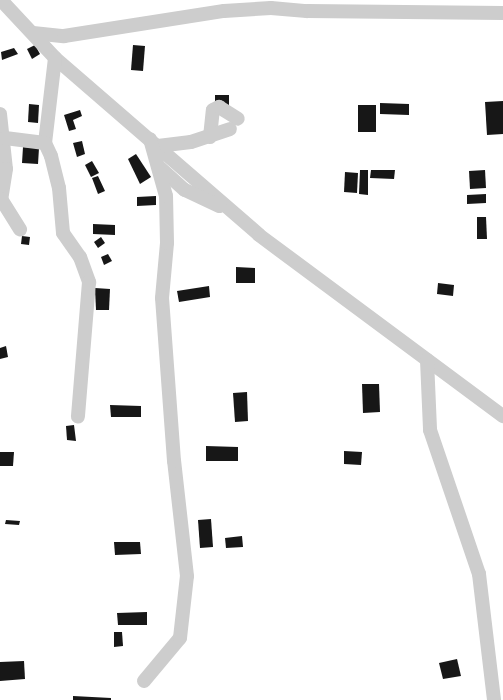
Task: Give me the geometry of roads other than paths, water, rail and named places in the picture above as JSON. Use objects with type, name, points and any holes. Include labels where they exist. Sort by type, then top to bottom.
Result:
[{"type":"street","points":[[1,0],[55,58],[235,214],[503,416]]},
{"type":"street","points":[[33,33],[64,36],[163,26],[271,8],[307,11],[403,9],[503,13]]},
{"type":"street","points":[[55,58],[44,143],[51,156],[58,188],[63,233],[80,257],[89,282],[78,417]]},
{"type":"street","points":[[154,142],[210,137],[234,124],[219,107],[212,110],[210,137]]},
{"type":"street","points":[[0,114],[5,138],[6,170],[0,199],[20,229]]},
{"type":"street","points":[[5,138],[44,143]]},
{"type":"street","points":[[144,681],[180,638],[186,576],[174,461],[162,298],[167,244],[166,196],[157,165],[154,142]]},
{"type":"street","points":[[157,165],[185,190],[235,214]]},
{"type":"street","points":[[427,360],[430,430],[479,574],[494,700]]}]
